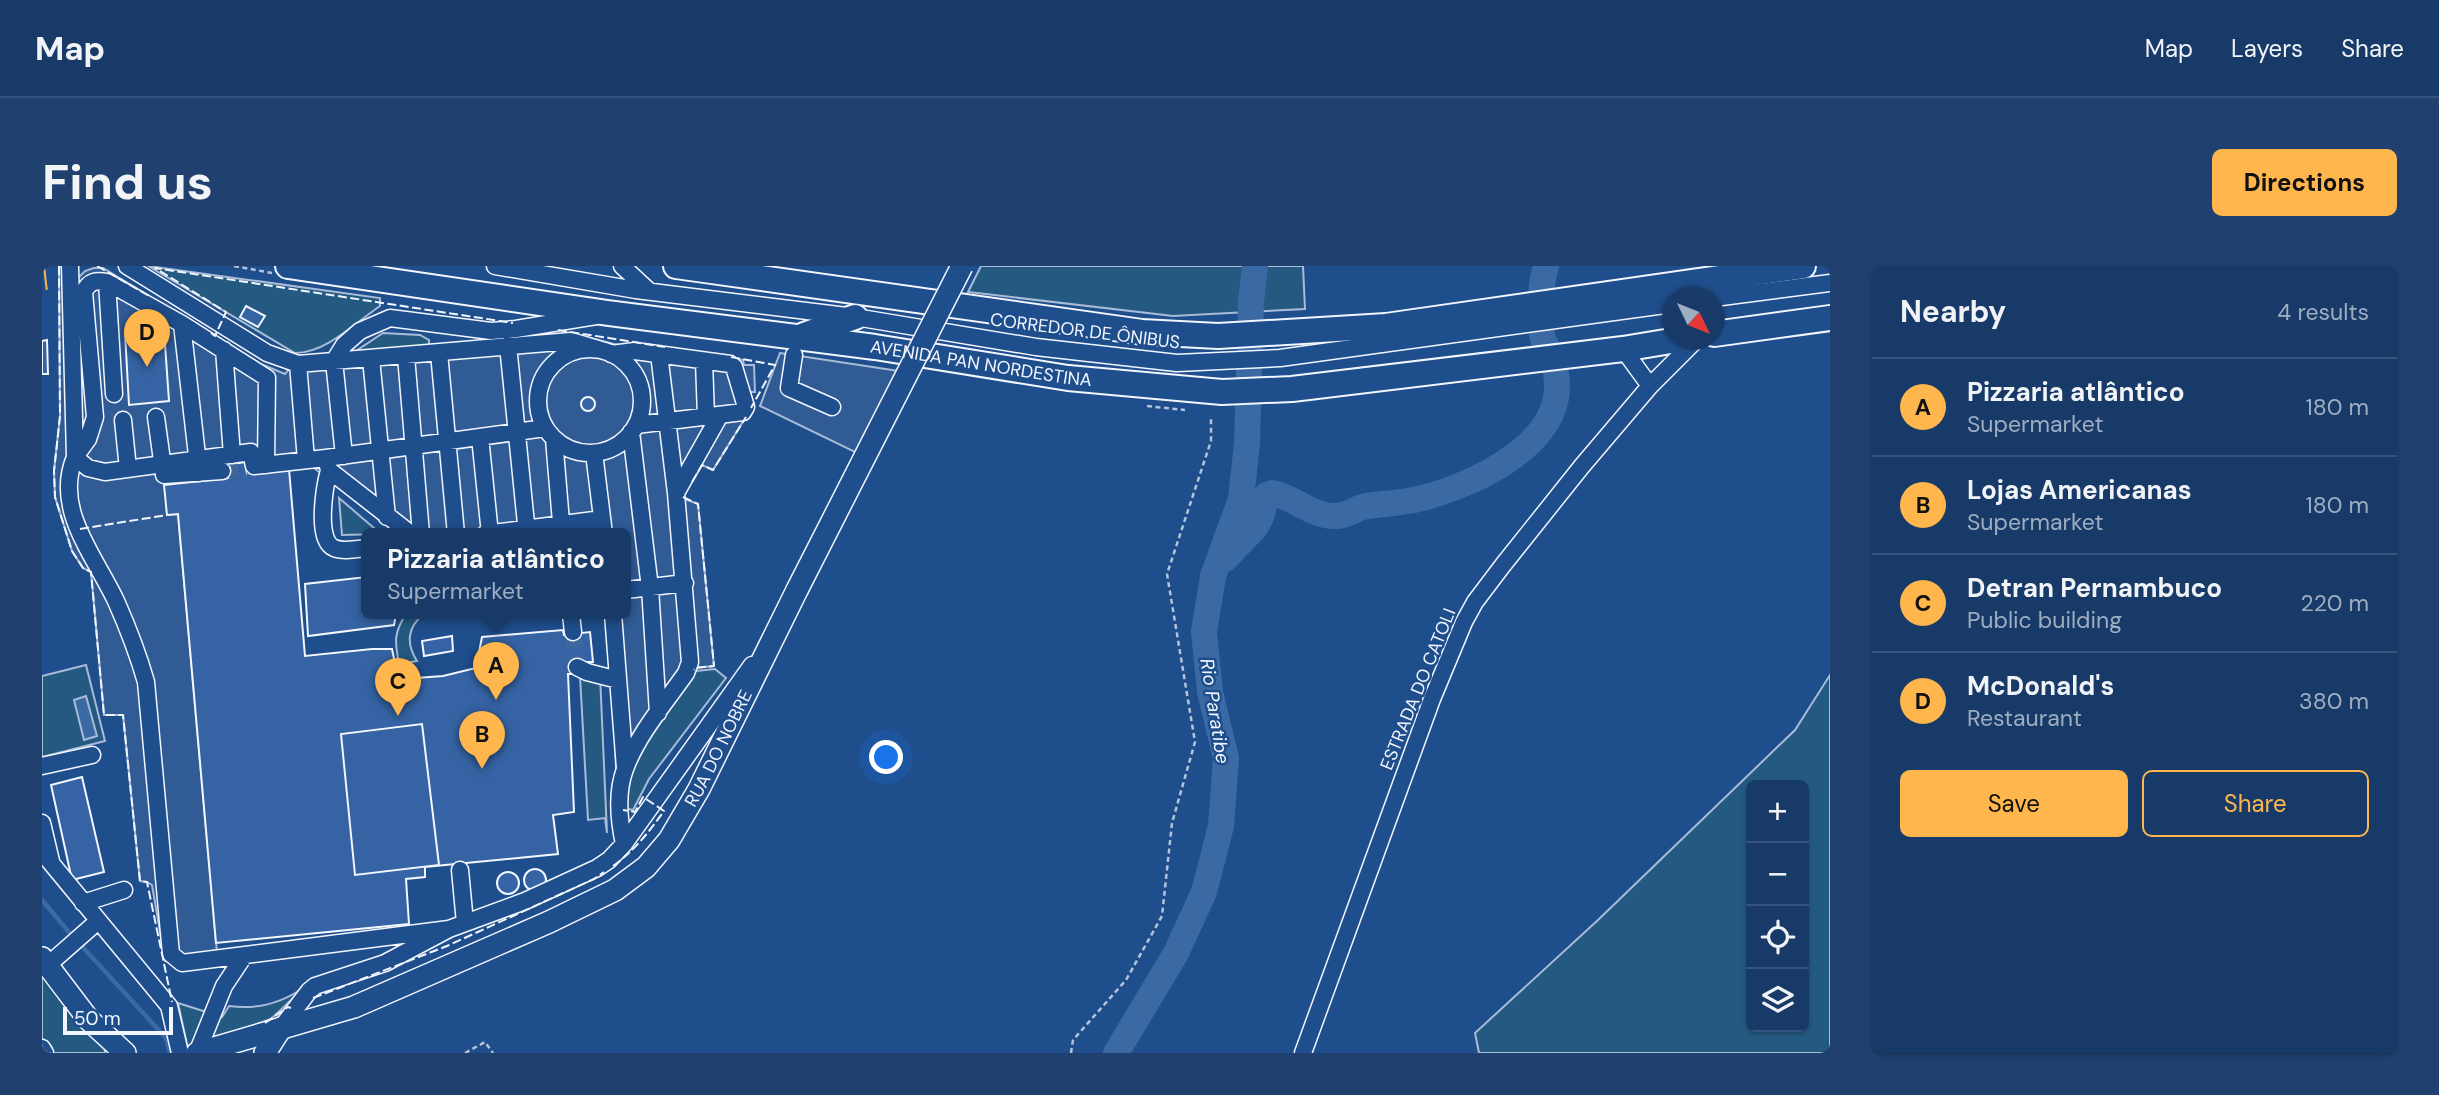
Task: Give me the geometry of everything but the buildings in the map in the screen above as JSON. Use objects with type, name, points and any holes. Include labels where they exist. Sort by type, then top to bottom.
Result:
[{"type":"highway","name":"AVENIDA PAN NORDESTINA","points":[[288,266],[608,313],[797,346],[1068,378],[1222,392],[1292,389],[1662,342]]},
{"type":"highway","points":[[676,266],[1105,327],[1294,344],[1386,326],[1533,314],[1605,304],[1689,282],[1803,266]]},
{"type":"highway","points":[[1689,282],[1709,266]]},
{"type":"highway","points":[[797,346],[855,317]]},
{"type":"highway","points":[[1725,332],[1830,318]]},
{"type":"main road","name":"RUA DO NOBRE","points":[[197,1053],[354,1007],[537,928],[615,890],[646,867],[669,840],[699,789],[962,266]]},
{"type":"main road","points":[[45,961],[89,1020],[125,1053]]},
{"type":"main road","points":[[89,1020],[99,1053]]},
{"type":"main road","points":[[265,1053],[281,1028]]},
{"type":"street","points":[[70,266],[75,457],[88,468],[106,472],[128,469],[163,470],[198,466],[251,452],[254,466],[306,460],[327,464],[403,528]]},
{"type":"street","points":[[127,266],[267,353],[298,364],[570,341],[606,352],[630,368],[640,389],[640,413],[633,428],[621,443],[608,450],[580,452],[566,448],[549,434],[516,432],[344,456],[327,464]]},
{"type":"street","name":"CORREDOR DE ÔNIBUS","points":[[495,266],[649,291],[855,317],[1036,347],[1177,363],[1223,361],[1294,344]]},
{"type":"street","points":[[622,266],[649,291]]},
{"type":"street","points":[[107,282],[114,394]]},
{"type":"street","points":[[267,378],[182,324],[107,282],[90,283],[84,292],[95,417],[88,439],[75,457],[67,482],[74,520],[115,600],[138,652],[146,682],[171,954],[182,963],[381,939],[457,926]]},
{"type":"street","points":[[1725,297],[1830,283]]},
{"type":"street","points":[[1605,304],[1662,304]]},
{"type":"street","points":[[344,456],[334,361],[344,345],[360,331],[390,318],[491,331],[583,320],[608,313]]},
{"type":"street","points":[[182,324],[198,466]]},
{"type":"street","points":[[508,345],[527,528]]},
{"type":"street","points":[[797,346],[789,388],[832,407]]},
{"type":"street","points":[[1616,349],[1650,386]]},
{"type":"street","points":[[224,350],[232,455]]},
{"type":"street","name":"ESTRADA DO CATOLI","points":[[1303,1053],[1432,699],[1475,601],[1582,466],[1650,386],[1686,350]]},
{"type":"street","points":[[562,528],[549,434],[539,413],[538,397],[542,381],[550,368],[573,352],[635,351],[732,365],[742,389],[746,407],[744,411],[633,428]]},
{"type":"street","points":[[266,465],[267,353]]},
{"type":"street","points":[[439,353],[456,528]]},
{"type":"street","points":[[625,768],[690,663],[669,421],[659,354]]},
{"type":"street","points":[[406,356],[421,528]]},
{"type":"street","points":[[371,359],[387,517]]},
{"type":"street","points":[[676,494],[713,416],[704,360]]},
{"type":"street","points":[[298,364],[306,460]]},
{"type":"street","points":[[156,417],[163,470]]},
{"type":"street","points":[[122,420],[128,469]]},
{"type":"street","points":[[633,428],[650,588],[658,713]]},
{"type":"street","points":[[480,437],[489,528]]},
{"type":"street","points":[[576,528],[603,526],[594,453]]},
{"type":"street","points":[[327,464],[323,534],[328,544],[335,549],[361,548]]},
{"type":"street","points":[[198,466],[222,471]]},
{"type":"street","points":[[631,590],[685,583]]},
{"type":"street","points":[[572,619],[573,632]]},
{"type":"street","points":[[613,619],[625,768],[620,793],[624,845]]},
{"type":"street","points":[[281,1028],[315,986],[385,963],[457,926],[525,901],[609,860],[624,845],[778,630]]},
{"type":"street","points":[[578,667],[618,680]]},
{"type":"street","points":[[42,766],[92,755]]},
{"type":"street","points":[[42,823],[47,858],[169,1006],[180,1053]]},
{"type":"street","points":[[457,926],[460,870]]},
{"type":"street","points":[[83,903],[124,890]]},
{"type":"street","points":[[45,961],[69,946],[98,921]]},
{"type":"street","points":[[381,939],[385,963]]},
{"type":"street","points":[[197,1053],[224,986],[244,956]]},
{"type":"street","points":[[42,1048],[46,1053]]},
{"type":"path","points":[[1071,1053],[1073,1040],[1126,980],[1162,916],[1172,823],[1195,742],[1167,574],[1211,441],[1211,416]]},
{"type":"path","points":[[465,1053],[485,1042],[493,1053]]},
{"type":"shaded area","points":[[59,266],[78,266],[78,278],[85,271],[103,268],[261,364],[285,374],[297,358],[572,333],[614,344],[743,360],[744,365],[754,365],[755,392],[749,392],[749,412],[713,470],[702,465],[682,498],[698,504],[714,666],[695,668],[627,768],[616,768],[607,619],[631,619],[631,528],[389,528],[309,464],[246,467],[245,462],[227,465],[228,478],[166,485],[167,515],[178,514],[217,953],[165,961],[152,885],[140,881],[123,715],[104,715],[91,572],[83,568],[72,551],[55,497],[54,471],[60,416]]},
{"type":"shaded area","points":[[148,266],[380,298],[380,306],[329,343],[307,352],[295,353]]},
{"type":"shaded area","points":[[981,266],[1303,266],[1305,309],[1173,316],[968,292]]},
{"type":"shaded area","points":[[383,333],[420,335],[429,340],[429,347],[353,353]]},
{"type":"shaded area","points":[[780,353],[899,371],[857,453],[760,406]]},
{"type":"shaded area","points":[[339,498],[374,528],[361,528],[361,535],[342,535]]},
{"type":"shaded area","points":[[403,619],[418,619],[410,636],[411,648],[417,661],[399,664],[396,638]]},
{"type":"shaded area","points":[[86,665],[105,741],[42,757],[42,676]]},
{"type":"shaded area","points":[[715,669],[726,678],[649,779],[633,810],[624,808],[630,767],[696,671]]},
{"type":"shaded area","points":[[600,675],[607,833],[605,818],[588,820],[580,676]]},
{"type":"shaded area","points":[[1830,675],[1830,1053],[1479,1053],[1475,1033],[1598,920],[1795,730]]},
{"type":"shaded area","points":[[86,696],[97,736],[84,740],[74,700]]},
{"type":"shaded area","points":[[42,958],[104,1038],[105,1053],[51,1053],[42,1038]]},
{"type":"shaded area","points":[[306,986],[271,1019],[188,1049],[178,1003],[222,1017],[229,1006],[270,1004]]},
{"type":"waterway","name":"Rio Paratibe","points":[[1116,1053],[1176,953],[1204,892],[1221,826],[1226,758],[1210,692],[1204,632],[1213,576],[1241,499],[1247,443],[1251,302],[1255,266]]},
{"type":"waterway","points":[[1225,559],[1255,528],[1267,495],[1272,493],[1319,513],[1340,516],[1366,506],[1414,500],[1457,487],[1503,464],[1523,449],[1540,431],[1552,412],[1557,390],[1554,364],[1541,327],[1541,291],[1546,266]]},
{"type":"waterway","points":[[42,900],[73,937]]},
{"type":"waterway","points":[[79,943],[166,1038],[170,1053]]},
{"type":"tunnel","points":[[222,471],[254,466]]},
{"type":"tunnel","points":[[573,632],[577,667]]},
{"type":"fence","points":[[59,266],[60,416],[54,471],[55,497],[72,551],[83,568],[91,572],[104,715],[123,715],[140,881],[147,882],[172,1002]]},
{"type":"fence","points":[[97,266],[151,297]]},
{"type":"fence","points":[[211,333],[215,336],[226,312],[155,268],[513,323]]},
{"type":"fence","points":[[558,330],[665,347]]},
{"type":"fence","points":[[731,357],[775,365],[751,408]]},
{"type":"fence","points":[[692,482],[702,465],[713,470],[746,417]]},
{"type":"fence","points":[[683,497],[698,504],[714,666],[694,670]]},
{"type":"fence","points":[[80,529],[167,515]]},
{"type":"fence","points":[[613,866],[641,841],[664,811],[643,797],[635,812],[623,810]]},
{"type":"fence","points":[[313,998],[447,946],[604,872]]},
{"type":"fence","points":[[265,1023],[288,1007],[291,1008]]},
{"type":"power","points":[[44,266],[47,292]]},
{"type":"place","name":"McDonald's","points":[[147,367]]},
{"type":"place","name":"Pizzaria atlântico","points":[[496,700]]},
{"type":"place","name":"Detran Pernambuco","points":[[398,716]]},
{"type":"place","name":"Lojas Americanas","points":[[482,769]]}]
